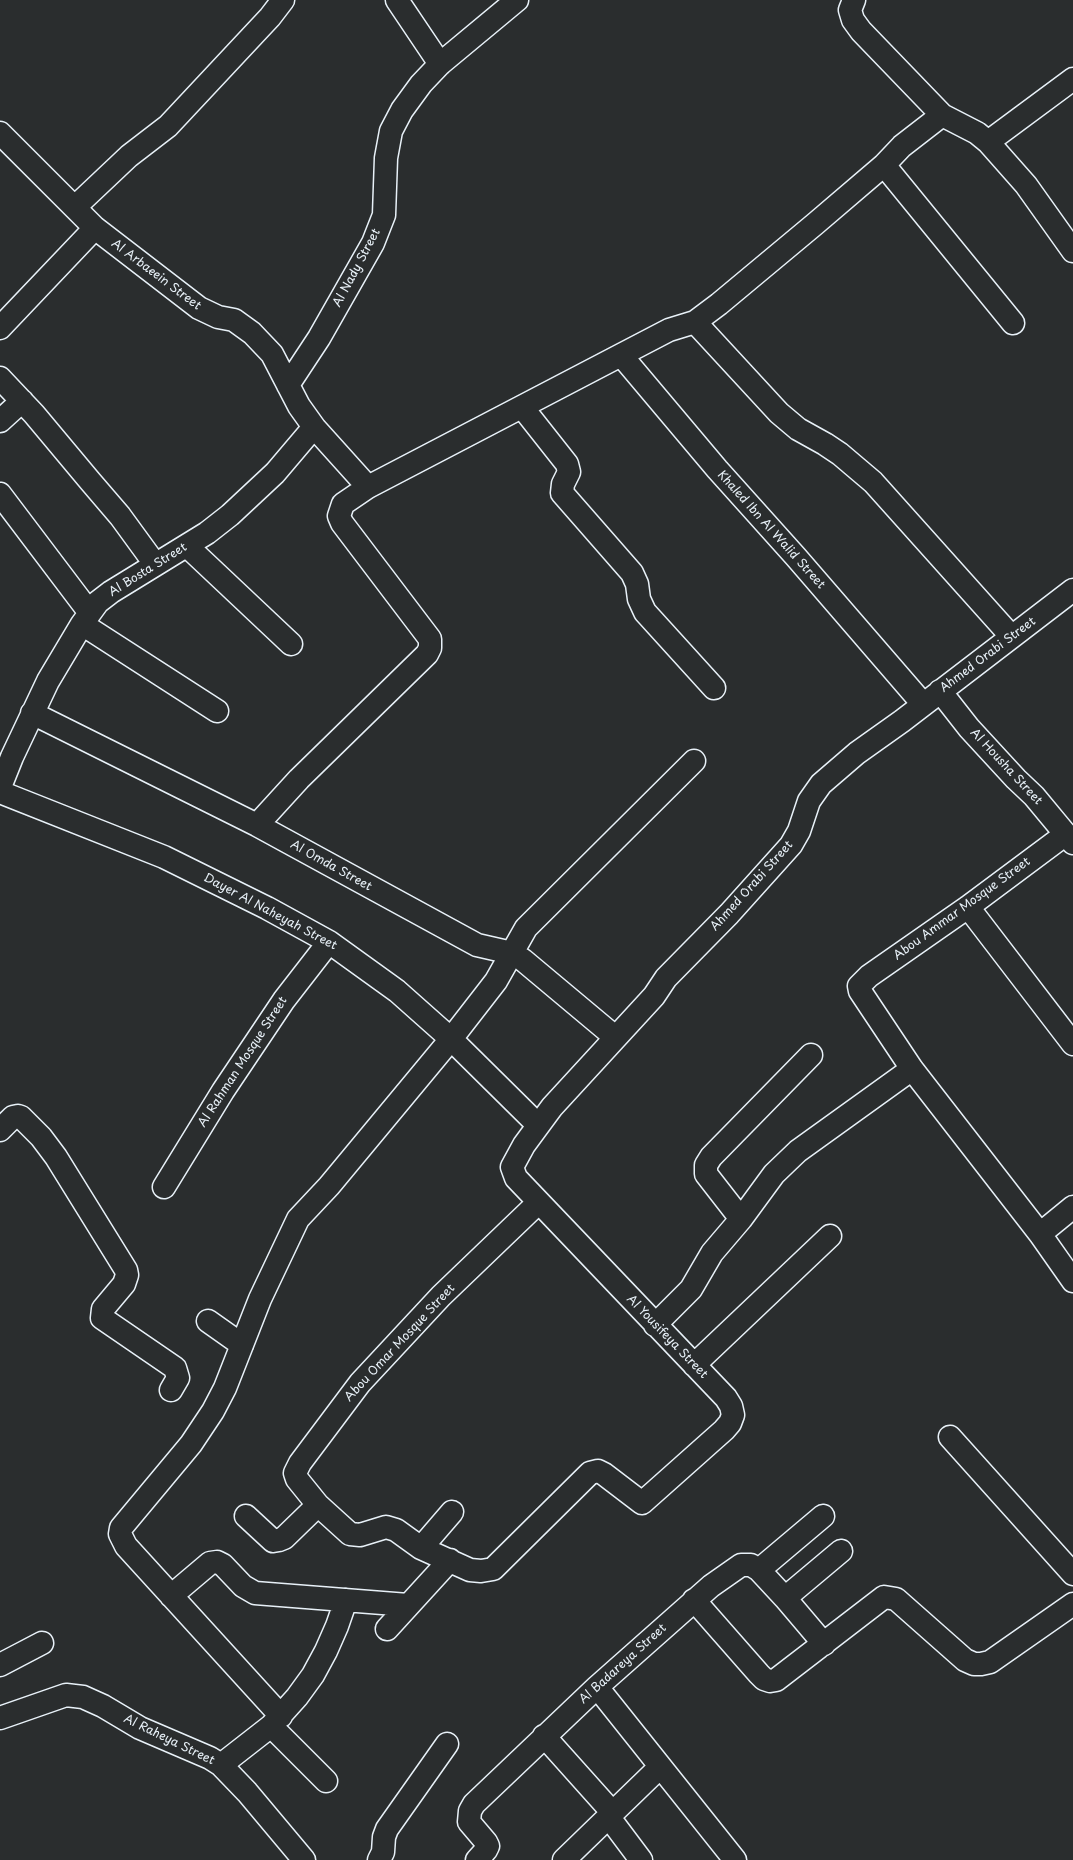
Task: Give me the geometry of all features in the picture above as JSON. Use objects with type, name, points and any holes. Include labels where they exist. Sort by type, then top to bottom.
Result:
[{"type":"street","points":[[75,207],[129,156],[168,126],[270,17],[283,0]]},
{"type":"street","points":[[397,0],[440,64]]},
{"type":"street","name":"Al Nady Street","points":[[288,385],[319,338],[373,243],[384,215],[386,158],[391,130],[402,110],[421,84],[440,64],[517,0]]},
{"type":"street","points":[[854,0],[850,10],[853,20],[857,25],[942,115],[977,133],[988,142],[1026,185],[1073,251]]},
{"type":"street","points":[[988,142],[1073,78]]},
{"type":"street","points":[[257,825],[299,779],[427,654],[430,648],[430,639],[342,523],[339,516],[343,504],[368,487],[669,330],[695,322],[719,304],[884,165],[902,146],[942,115]]},
{"type":"street","name":"Al Arbaeein Street","points":[[0,133],[95,228],[199,308],[218,317],[234,320],[252,333],[272,354],[299,406],[314,427],[368,487]]},
{"type":"street","points":[[884,165],[1013,323]]},
{"type":"street","points":[[0,328],[95,228]]},
{"type":"street","points":[[695,322],[779,413],[798,429],[835,451],[873,482],[1011,636]]},
{"type":"street","name":"Khaled Ibn Al Walid Street","points":[[621,355],[717,470],[796,557],[923,704]]},
{"type":"street","points":[[0,378],[115,510],[155,564]]},
{"type":"street","points":[[0,421],[22,402]]},
{"type":"street","points":[[522,407],[567,464],[569,472],[563,484],[562,493],[632,573],[637,584],[638,599],[645,612],[714,688]]},
{"type":"street","name":"Al Bosta Street","points":[[0,787],[32,713],[48,681],[86,618],[98,602],[155,564],[187,546],[230,515],[275,473],[314,427]]},
{"type":"street","points":[[0,494],[86,618],[216,711]]},
{"type":"street","points":[[187,546],[292,644]]},
{"type":"street","name":"Ahmed Orabi Street","points":[[512,1166],[538,1125],[615,1037],[654,996],[666,978],[729,914],[791,845],[799,831],[809,801],[821,784],[857,753],[1073,590]]},
{"type":"street","name":"Al Housha Street","points":[[940,691],[969,728],[1016,779],[1034,796],[1069,838]]},
{"type":"street","name":"Al Omda Street","points":[[32,713],[257,825],[477,945],[512,953],[523,960],[615,1037]]},
{"type":"street","points":[[326,1781],[172,1596],[126,1546],[120,1534],[121,1528],[191,1444],[213,1411],[225,1388],[260,1299],[298,1219],[329,1186],[451,1039],[496,981],[526,928],[694,761]]},
{"type":"street","name":"Dayer Al Naheyah Street","points":[[0,792],[164,857],[267,908],[329,942],[397,991],[451,1039],[538,1125]]},
{"type":"street","name":"Abou Ammar Mosque Street","points":[[912,1069],[862,996],[859,986],[869,976],[1069,838]]},
{"type":"street","points":[[968,907],[1073,1044]]},
{"type":"street","name":"Al Rahman Mosque Street","points":[[164,1187],[223,1091],[284,1000],[329,942]]},
{"type":"street","points":[[741,1219],[706,1174],[706,1165],[711,1157],[811,1055]]},
{"type":"street","points":[[655,1325],[691,1289],[712,1253],[741,1219],[774,1174],[798,1151],[912,1069],[1040,1234],[1073,1281]]},
{"type":"street","points":[[0,1130],[13,1117],[9,1110]]},
{"type":"street","points":[[9,1110],[31,1125],[56,1157],[126,1270],[126,1280],[103,1309],[102,1318],[175,1368],[178,1378],[171,1390]]},
{"type":"street","name":"Al Yousifeya Street","points":[[512,1166],[516,1178],[726,1398],[731,1406],[733,1415],[730,1423],[724,1430],[642,1503]]},
{"type":"street","name":"Abou Omar Mosque Street","points":[[539,1202],[441,1296],[360,1383],[300,1463],[295,1473],[297,1479],[318,1505],[350,1534],[360,1535],[386,1527],[396,1530],[420,1548],[470,1570],[481,1572],[493,1569],[590,1473],[598,1471],[604,1474],[642,1503]]},
{"type":"street","points":[[1040,1234],[1073,1207]]},
{"type":"street","points":[[694,1365],[830,1236]]},
{"type":"street","points":[[208,1321],[242,1345]]},
{"type":"street","points":[[950,1437],[1073,1574]]},
{"type":"street","points":[[246,1516],[273,1541],[284,1538],[318,1505]]},
{"type":"street","points":[[420,1548],[452,1512]]},
{"type":"street","points":[[824,1516],[759,1570],[824,1644]]},
{"type":"street","points":[[785,1598],[841,1551]]},
{"type":"street","points":[[388,1628],[450,1560]]},
{"type":"street","points":[[172,1596],[210,1563],[217,1562],[223,1565],[243,1586],[254,1593],[408,1605]]},
{"type":"street","name":"Al Badareya Street","points":[[477,1860],[488,1846],[469,1822],[470,1811],[474,1804],[597,1687],[711,1586],[741,1565],[751,1565],[759,1570]]},
{"type":"street","points":[[694,1600],[764,1679],[770,1681],[776,1680],[884,1597],[896,1599],[965,1660],[974,1664],[990,1662],[1073,1604]]},
{"type":"street","points":[[221,1765],[276,1721],[313,1675],[337,1626],[346,1600]]},
{"type":"street","points":[[0,1665],[42,1643]]},
{"type":"street","points":[[597,1687],[735,1860]]},
{"type":"street","name":"Al Raheya Street","points":[[0,1718],[66,1695],[84,1697],[103,1706],[140,1728],[210,1758],[221,1765],[247,1792],[304,1860]]},
{"type":"street","points":[[544,1736],[610,1814],[641,1860]]},
{"type":"street","points":[[379,1860],[383,1852],[384,1837],[387,1829],[447,1744]]},
{"type":"street","points":[[564,1860],[660,1767]]}]
